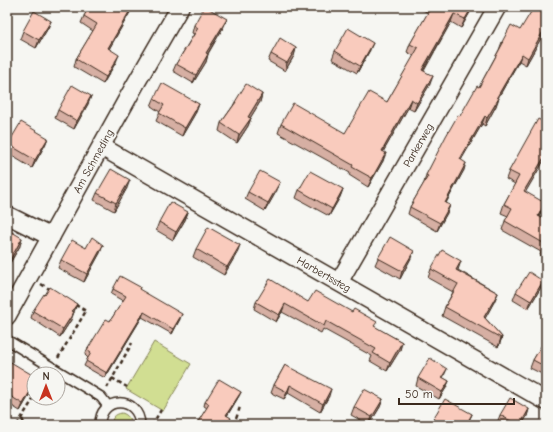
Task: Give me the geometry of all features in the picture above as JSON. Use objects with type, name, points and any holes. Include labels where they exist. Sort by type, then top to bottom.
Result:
[{"type":"street","name":"Am Schmeding","points":[[7,316],[180,7]]},
{"type":"street","name":"Parkerweg","points":[[339,282],[497,7]]},
{"type":"street","name":"Harbertssteg","points":[[102,147],[546,401]]},
{"type":"street","points":[[7,215],[51,238]]},
{"type":"lane","points":[[7,340],[49,366]]},
{"type":"lane","points":[[66,376],[101,397],[108,406]]},
{"type":"lane","points":[[100,425],[103,412],[108,406],[116,403],[124,403],[137,411],[140,418],[140,425]]},
{"type":"path","points":[[29,277],[54,292]]},
{"type":"path","points":[[53,366],[86,311],[73,303]]},
{"type":"path","points":[[101,397],[132,343]]},
{"type":"path","points":[[112,378],[127,387]]},
{"type":"path","points":[[17,425],[29,406]]},
{"type":"path","points":[[234,425],[240,407]]},
{"type":"path","points":[[152,425],[161,410]]},
{"type":"path","points":[[21,418],[25,425]]},
{"type":"green space","points":[[154,342],[191,364],[163,411],[126,389]]},
{"type":"green space","points":[[122,413],[129,418],[130,425],[112,425],[112,420],[114,417],[117,414]]},
{"type":"building","points":[[89,7],[132,7],[108,48],[119,55],[106,77],[76,59],[97,24],[84,16]]},
{"type":"building","points":[[204,7],[227,19],[206,53],[208,54],[196,75],[176,64],[198,28],[194,25]]},
{"type":"building","points":[[431,7],[472,7],[465,19],[454,14],[422,70],[433,76],[417,103],[411,99],[382,151],[386,153],[372,178],[352,167],[353,165],[281,124],[293,103],[345,133],[369,92],[387,102],[418,48],[410,44]]},
{"type":"building","points":[[534,7],[546,7],[546,26],[528,58],[522,54],[497,97],[499,98],[487,118],[485,116],[460,159],[466,163],[445,203],[450,205],[440,223],[410,207],[428,176],[426,175],[446,136],[458,115],[460,116],[477,86],[479,87],[511,25],[520,30]]},
{"type":"building","points":[[34,11],[51,21],[39,40],[23,31]]},
{"type":"building","points":[[348,28],[373,43],[360,66],[335,51]]},
{"type":"building","points":[[280,38],[296,48],[287,63],[271,54]]},
{"type":"building","points":[[162,83],[199,104],[185,128],[159,113],[164,105],[154,99]]},
{"type":"building","points":[[246,84],[262,94],[248,117],[251,118],[239,135],[221,123],[236,102]]},
{"type":"building","points":[[72,85],[91,96],[77,121],[58,110]]},
{"type":"building","points":[[538,119],[546,123],[546,154],[524,191],[545,203],[538,216],[546,220],[546,248],[543,247],[545,244],[505,221],[512,208],[504,204],[519,176],[509,171]]},
{"type":"building","points":[[21,122],[48,138],[35,160],[8,144]]},
{"type":"building","points":[[111,169],[130,180],[116,203],[97,193]]},
{"type":"building","points":[[260,171],[280,182],[268,203],[248,192]]},
{"type":"building","points":[[310,171],[343,189],[332,209],[299,190]]},
{"type":"building","points":[[170,202],[188,212],[176,232],[159,222]]},
{"type":"building","points":[[208,227],[240,245],[227,267],[196,249]]},
{"type":"building","points":[[7,229],[22,238],[9,262],[7,261]]},
{"type":"building","points":[[92,237],[103,245],[87,274],[61,260],[72,240],[86,248]]},
{"type":"building","points":[[390,237],[414,251],[402,271],[378,258]]},
{"type":"building","points":[[442,250],[461,261],[456,270],[498,293],[484,317],[502,337],[501,338],[445,307],[458,284],[431,269]]},
{"type":"building","points":[[529,272],[543,281],[531,301],[516,292]]},
{"type":"building","points":[[120,276],[182,314],[173,329],[144,312],[107,373],[86,361],[91,353],[87,350],[106,319],[110,321],[126,296],[113,289]]},
{"type":"building","points":[[270,279],[308,302],[315,291],[352,312],[354,309],[377,322],[374,326],[402,342],[390,363],[373,353],[376,349],[326,321],[324,326],[285,304],[279,315],[256,302]]},
{"type":"building","points":[[50,287],[77,304],[72,311],[74,312],[63,329],[33,311]]},
{"type":"building","points":[[546,338],[546,367],[533,360]]},
{"type":"building","points":[[430,358],[447,369],[442,377],[449,381],[442,392],[418,378]]},
{"type":"building","points":[[9,361],[26,371],[26,399],[23,404],[7,394],[7,365]]},
{"type":"building","points":[[285,365],[331,389],[323,404],[290,385],[287,392],[274,385]]},
{"type":"building","points":[[219,379],[241,392],[226,415],[231,418],[226,425],[196,425],[209,404],[205,402]]},
{"type":"building","points":[[364,389],[383,399],[372,417],[354,407]]},
{"type":"building","points":[[510,398],[529,409],[520,425],[500,415]]},
{"type":"building","points":[[445,399],[472,414],[466,425],[443,425],[433,419]]}]
